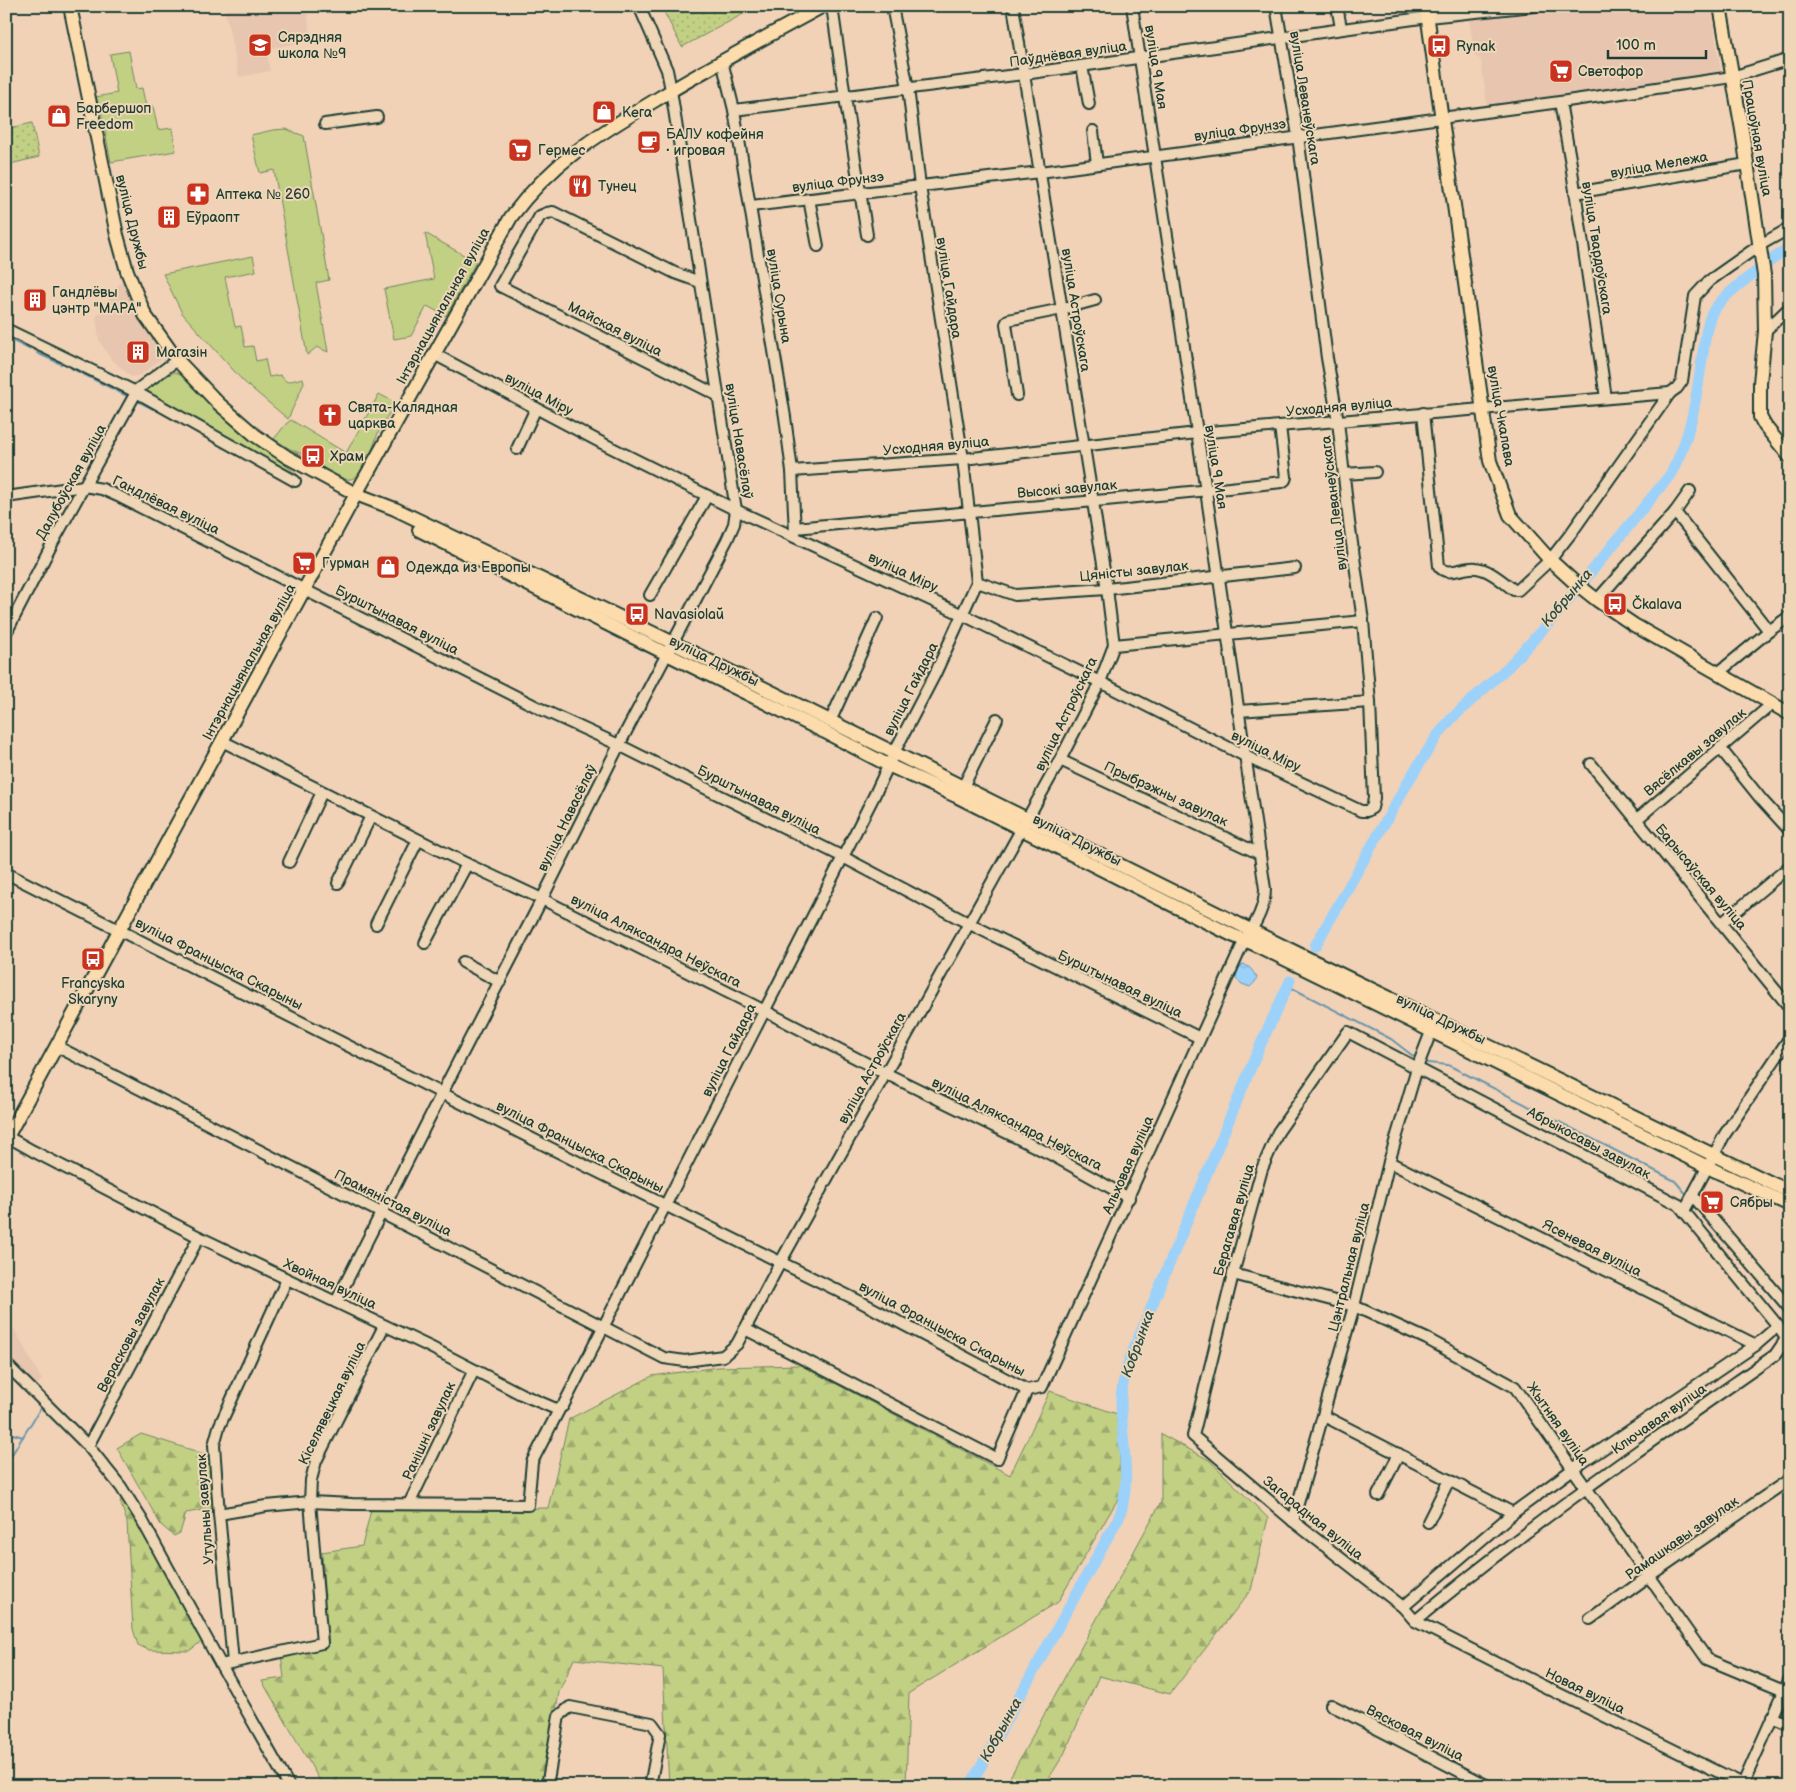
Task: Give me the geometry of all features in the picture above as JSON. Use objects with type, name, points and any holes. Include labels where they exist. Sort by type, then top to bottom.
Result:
[{"type":"main road","name":"вуліца Дружбы","points":[[70,6],[112,211],[127,272],[145,315],[177,360],[218,403],[256,436],[287,457],[356,494],[391,516],[606,624],[630,631],[662,647],[670,648],[739,676],[894,753],[1178,907],[1212,919],[1241,933],[1247,932],[1248,935],[1309,959],[1433,1026],[1644,1135],[1665,1141],[1699,1157],[1784,1190]]},
{"type":"main road","name":"Інтэрнацыянальная вуліца","points":[[7,1138],[356,494],[511,217],[535,187],[588,141],[671,90],[823,6]]},
{"type":"main road","name":"Працоўная вуліца","points":[[1720,6],[1764,275],[1765,331],[1759,390],[1760,417],[1790,457]]},
{"type":"main road","name":"вуліца Чкалава","points":[[1427,12],[1490,461],[1510,514],[1550,560],[1573,582],[1597,600],[1634,625],[1790,714]]},
{"type":"main road","name":"вуліца Дружбы","points":[[356,494],[395,509],[444,532],[670,648],[888,765]]},
{"type":"main road","points":[[825,732],[854,742],[885,757],[891,756],[894,753]]},
{"type":"main road","points":[[888,765],[894,760],[898,760],[958,789]]},
{"type":"main road","name":"вуліца Дружбы","points":[[1024,824],[1093,852],[1248,935],[1433,1026],[1496,1050],[1711,1161],[1790,1205]]},
{"type":"street","name":"вуліца Навасёлаў","points":[[336,1302],[542,900],[619,745],[734,524],[736,510],[671,90],[667,70],[639,6]]},
{"type":"street","points":[[832,6],[868,235]]},
{"type":"street","name":"вуліца Гайдара","points":[[604,1326],[875,794],[935,674],[977,582],[963,459],[920,186],[908,88],[892,6]]},
{"type":"street","name":"вуліца Астроўскага","points":[[723,1356],[737,1344],[885,1073],[1060,760],[1100,682],[1114,645],[1107,589],[1013,6]]},
{"type":"street","name":"вуліца 9 Мая","points":[[1132,6],[1265,889],[1265,901],[1248,935]]},
{"type":"street","name":"вуліца Леванеўскага","points":[[1276,6],[1298,136],[1327,358],[1338,421],[1363,621],[1370,702],[1374,804],[1367,811],[1361,811]]},
{"type":"street","points":[[1337,6],[1341,28]]},
{"type":"street","name":"Паўднёвая вуліца","points":[[734,110],[1141,58],[1341,28],[1427,12],[1534,6]]},
{"type":"street","name":"вуліца Фрунзэ","points":[[751,206],[1040,172],[1560,102],[1732,77],[1790,59]]},
{"type":"street","name":"вуліца Сурына","points":[[722,61],[734,110],[751,206],[792,471],[795,533]]},
{"type":"street","points":[[1082,66],[1089,104]]},
{"type":"street","name":"вуліца Твардоўскага","points":[[1560,102],[1606,398]]},
{"type":"street","points":[[325,124],[377,117]]},
{"type":"street","points":[[1093,131],[1097,164]]},
{"type":"street","name":"вуліца Мележа","points":[[1575,193],[1747,164]]},
{"type":"street","points":[[809,199],[818,246]]},
{"type":"street","name":"Майская вуліца","points":[[700,282],[675,273],[553,212],[547,212],[540,216],[500,286],[717,395]]},
{"type":"street","points":[[1423,413],[1439,566],[1447,572],[1475,567],[1484,570],[1514,590],[1518,590],[1550,560],[1572,532],[1670,392],[1677,388],[1682,381],[1695,296],[1709,281],[1760,245],[1790,228]]},
{"type":"street","points":[[1017,395],[1006,324],[1008,320],[1095,300]]},
{"type":"street","points":[[1765,331],[1790,307]]},
{"type":"street","points":[[6,329],[136,392],[295,481]]},
{"type":"street","name":"вуліца Міру","points":[[434,354],[707,496],[736,510],[795,533],[1100,682],[1245,756],[1361,811]]},
{"type":"street","name":"Далубоўская вуліца","points":[[6,633],[53,542],[136,392],[145,382],[177,360]]},
{"type":"street","name":"Усходняя вуліца","points":[[792,471],[963,459],[1197,433],[1670,392]]},
{"type":"street","points":[[516,449],[536,408]]},
{"type":"street","name":"Высокі завулак","points":[[795,533],[969,511],[1206,491],[1282,482],[1286,476],[1280,426]]},
{"type":"street","points":[[1344,474],[1375,472]]},
{"type":"street","name":"Гандлёвая вуліца","points":[[6,497],[84,486],[102,489],[306,589]]},
{"type":"street","points":[[1597,600],[1675,512],[1690,491]]},
{"type":"street","points":[[650,595],[707,496]]},
{"type":"street","points":[[1675,512],[1768,632]]},
{"type":"street","name":"Цяністы завулак","points":[[977,582],[1015,595],[1107,589],[1296,568]]},
{"type":"street","name":"Бурштынавая вуліца","points":[[306,589],[545,711],[619,745],[843,857],[968,924],[1200,1038]]},
{"type":"street","points":[[1718,673],[1790,616]]},
{"type":"street","points":[[833,714],[877,618]]},
{"type":"street","points":[[1114,645],[1363,621]]},
{"type":"street","points":[[1238,711],[1370,702]]},
{"type":"street","name":"Вясёлкавы завулак","points":[[1636,820],[1772,704]]},
{"type":"street","points":[[958,789],[997,719]]},
{"type":"street","name":"вуліца Аляксандра Неўскага","points":[[222,742],[1050,1154],[1128,1198]]},
{"type":"street","points":[[1720,748],[1761,799],[1790,831]]},
{"type":"street","name":"Прыбрэжны завулак","points":[[1060,760],[1260,854]]},
{"type":"street","name":"Барысаўская вуліца","points":[[1591,764],[1788,1004]]},
{"type":"street","points":[[289,862],[322,792]]},
{"type":"street","points":[[338,883],[371,816]]},
{"type":"street","points":[[376,924],[418,840]]},
{"type":"street","points":[[425,943],[467,864]]},
{"type":"street","points":[[1722,922],[1790,866]]},
{"type":"street","name":"вуліца Францыска Скарыны","points":[[6,872],[666,1206],[861,1302],[1028,1390]]},
{"type":"street","name":"Альховая вуліца","points":[[1028,1390],[1042,1387],[1248,935]]},
{"type":"street","points":[[463,962],[500,982]]},
{"type":"street","name":"Цэнтральная вуліца","points":[[1293,1521],[1354,1306],[1389,1162],[1417,1068],[1433,1026]]},
{"type":"street","name":"Абрыкосавы завулак","points":[[1348,1032],[1679,1205],[1778,1326]]},
{"type":"street","name":"Берагавая вуліца","points":[[1193,1436],[1233,1274],[1262,1169],[1278,1132],[1348,1032]]},
{"type":"street","points":[[1684,1211],[1742,1108],[1790,1037]]},
{"type":"street","name":"Прамяністая вуліца","points":[[56,1046],[664,1358],[685,1361],[723,1356]]},
{"type":"street","name":"Хвойная вуліца","points":[[7,1138],[199,1238],[336,1302],[521,1394],[556,1409],[560,1408]]},
{"type":"street","name":"Ясеневая вуліца","points":[[1389,1162],[1756,1345]]},
{"type":"street","points":[[1693,1196],[1790,1309]]},
{"type":"street","name":"Верасковы завулак","points":[[88,1446],[199,1238]]},
{"type":"street","name":"Жытняя вуліца","points":[[1233,1274],[1354,1306],[1427,1339],[1516,1387],[1707,1659],[1784,1691]]},
{"type":"street","name":"Утульны завулак","points":[[233,1662],[218,1514],[214,1445],[219,1427],[287,1279]]},
{"type":"street","name":"Кіселявецкая вуліца","points":[[233,1662],[322,1643],[310,1502],[311,1480],[316,1461],[384,1326]]},
{"type":"street","points":[[218,1514],[266,1506],[310,1502],[528,1505],[532,1462],[604,1326]]},
{"type":"street","points":[[1756,1345],[1778,1326]]},
{"type":"street","name":"Ключавая вуліца","points":[[1416,1621],[1463,1581],[1586,1487],[1775,1355],[1786,1339],[1778,1326]]},
{"type":"street","points":[[745,1329],[997,1460],[1028,1390]]},
{"type":"street","name":"Ключавая вуліца","points":[[1403,1607],[1513,1513],[1573,1469],[1756,1345]]},
{"type":"street","points":[[6,1364],[88,1446],[121,1487],[142,1520],[289,1786]]},
{"type":"street","name":"Ранішні завулак","points":[[410,1504],[474,1370]]},
{"type":"street","points":[[1324,1416],[1513,1513]]},
{"type":"street","name":"Загарадная вуліца","points":[[1193,1436],[1293,1521],[1403,1607],[1416,1621]]},
{"type":"street","points":[[1378,1495],[1399,1454]]},
{"type":"street","name":"Рамашкавы завулак","points":[[1590,1620],[1649,1576],[1790,1479]]},
{"type":"street","points":[[1428,1522],[1449,1480]]},
{"type":"street","name":"Новая вуліца","points":[[1416,1621],[1742,1785]]},
{"type":"street","points":[[221,1665],[233,1662]]},
{"type":"street","points":[[1742,1785],[1790,1678]]},
{"type":"street","name":"Вясковая вуліца","points":[[1331,1705],[1488,1786]]},
{"type":"street","points":[[547,1786],[559,1716],[570,1707],[652,1723],[660,1734],[650,1786]]},
{"type":"street","points":[[1772,1717],[1790,1725]]},
{"type":"shaded area","name":"Сярэдняя школа №9","points":[[224,6],[307,6],[311,41],[266,49],[270,71],[239,77]]},
{"type":"shaded area","points":[[1593,6],[1711,6],[1721,73],[1487,107],[1481,60],[1475,56],[1469,20]]},
{"type":"shaded area","points":[[123,279],[141,324],[165,356],[141,375],[131,377],[110,358],[99,340],[96,317]]},
{"type":"shaded area","points":[[6,1314],[42,1380],[35,1387],[6,1356]]},
{"type":"green space","points":[[661,6],[758,6],[682,47]]},
{"type":"green space","points":[[129,51],[136,89],[142,88],[146,107],[153,106],[158,130],[172,128],[176,151],[111,162],[102,116],[96,97],[117,93],[110,54]]},
{"type":"green space","points":[[32,123],[39,157],[6,165],[6,129]]},
{"type":"green space","points":[[286,129],[304,136],[329,280],[316,283],[328,352],[317,347],[307,355],[274,170],[260,173],[251,135]]},
{"type":"green space","points":[[425,233],[476,262],[446,316],[427,306],[411,336],[394,339],[384,289],[434,279]]},
{"type":"green space","points":[[253,256],[256,271],[225,277],[235,327],[241,326],[245,347],[253,346],[256,361],[265,359],[269,377],[280,375],[287,382],[303,378],[304,383],[288,419],[243,381],[182,313],[163,274]]},
{"type":"green space","points":[[175,372],[181,375],[229,422],[298,475],[295,480],[146,391],[147,385]]},
{"type":"green space","points":[[379,394],[398,404],[382,425],[367,463],[357,476],[351,479],[341,478],[328,471],[320,465],[320,456],[310,450],[302,454],[274,439],[291,420],[346,453]]},
{"type":"green space","points":[[800,1365],[1010,1475],[1050,1391],[1117,1414],[1122,1492],[1058,1602],[909,1693],[906,1786],[669,1786],[663,1669],[574,1659],[559,1692],[542,1786],[323,1786],[262,1681],[284,1678],[281,1655],[327,1647],[322,1552],[362,1546],[371,1510],[548,1508],[569,1419],[652,1376],[718,1367]]},
{"type":"green space","points":[[141,1434],[208,1455],[214,1508],[186,1513],[180,1533],[174,1536],[161,1525],[117,1448]]},
{"type":"green space","points":[[1161,1434],[1209,1460],[1268,1518],[1251,1590],[1170,1694],[1099,1676],[1064,1754],[1044,1786],[1005,1786],[1161,1502]]},
{"type":"green space","points":[[123,1499],[142,1529],[202,1641],[189,1651],[149,1650],[138,1645],[133,1629],[127,1522],[120,1501]]},
{"type":"water","points":[[1244,964],[1257,977],[1250,987],[1236,979],[1239,968]]},
{"type":"waterway","name":"Кобрынка","points":[[1315,946],[1412,775],[1438,735],[1452,718],[1508,667],[1561,609],[1670,475],[1678,459],[1690,424],[1698,388],[1706,333],[1713,311],[1738,286],[1790,246]]},
{"type":"waterway","points":[[7,338],[29,349]]},
{"type":"waterway","points":[[37,353],[61,364]]},
{"type":"waterway","points":[[71,368],[129,397]]},
{"type":"waterway","points":[[136,400],[153,409]]},
{"type":"waterway","name":"Кобрынка","points":[[970,1786],[1120,1515],[1126,1473],[1121,1396],[1128,1363],[1259,1048],[1290,981]]},
{"type":"waterway","points":[[1288,986],[1391,1039],[1413,1056]]},
{"type":"waterway","points":[[1428,1063],[1448,1065],[1675,1181],[1688,1196]]},
{"type":"waterway","points":[[1723,1238],[1790,1319]]},
{"type":"waterway","points":[[6,1464],[40,1409]]},
{"type":"waterway","points":[[6,1432],[23,1437]]},
{"type":"place","name":"Сярэдняя школа №9","points":[[260,45]]},
{"type":"place","name":"Rynak","points":[[1439,46]]},
{"type":"place","name":"Светофор","points":[[1561,71]]},
{"type":"place","name":"Кега","points":[[604,112]]},
{"type":"place","name":"Барбершоп Freedom","points":[[59,116]]},
{"type":"place","name":"БАЛУ кофейня • игровая","points":[[649,142]]},
{"type":"place","name":"Гермес","points":[[520,150]]},
{"type":"place","name":"Тунец","points":[[580,186]]},
{"type":"place","name":"Аптека № 260","points":[[198,194]]},
{"type":"place","name":"Еўраопт","points":[[169,217]]},
{"type":"place","name":"Гандлёвы цэнтр \"МАРА\"","points":[[35,300]]},
{"type":"place","name":"Магазін","points":[[138,352]]},
{"type":"place","name":"Свята-Калядная царква","points":[[330,415]]},
{"type":"place","name":"Храм","points":[[313,456]]},
{"type":"place","name":"Гурман","points":[[304,563]]},
{"type":"place","name":"Одежда из Европы","points":[[388,567]]},
{"type":"place","name":"Čkalava","points":[[1615,604]]},
{"type":"place","name":"Navasiolaŭ","points":[[637,614]]},
{"type":"place","name":"Francyska Skaryny","points":[[93,959]]},
{"type":"place","name":"Сябры","points":[[1712,1202]]}]
